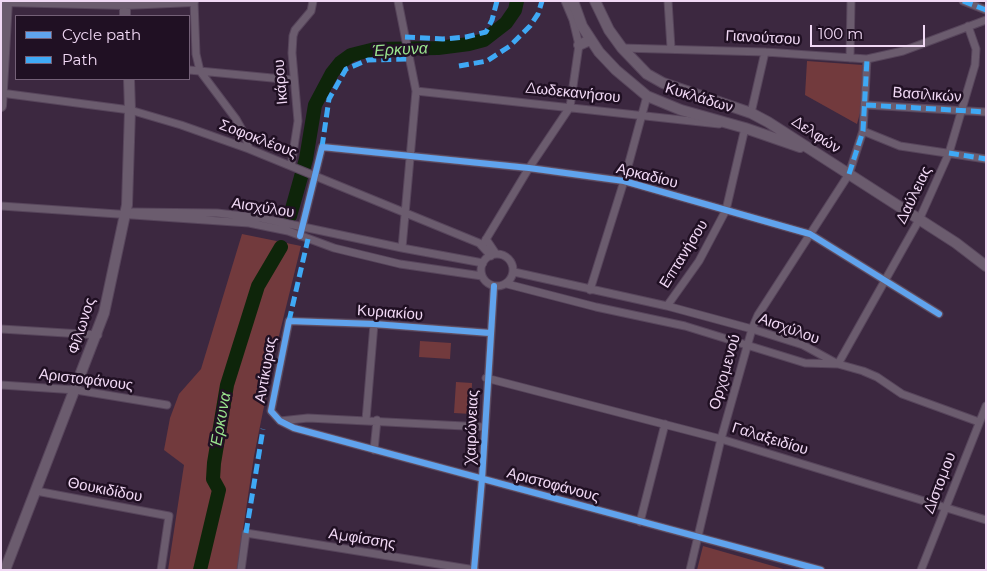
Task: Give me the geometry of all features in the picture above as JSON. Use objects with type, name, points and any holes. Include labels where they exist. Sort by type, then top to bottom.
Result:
[{"type":"main road","points":[[1,106],[6,2],[125,4],[194,1]]},
{"type":"main road","name":"Κυκλάδων","points":[[573,1],[582,26],[590,40],[616,70],[646,96],[681,110],[746,128]]},
{"type":"main road","name":"Δελφών","points":[[594,1],[609,30],[622,48],[647,74],[663,83],[751,113],[768,122],[956,243],[986,266]]},
{"type":"main road","points":[[125,4],[125,15]]},
{"type":"main road","points":[[579,45],[590,40]]},
{"type":"main road","name":"Φίλωνος","points":[[5,570],[98,335],[126,213],[130,110],[129,80]]},
{"type":"main road","points":[[746,128],[813,152]]},
{"type":"street","points":[[194,1],[196,54],[200,71],[236,119],[245,135],[249,149]]},
{"type":"street","name":"Ικάρου","points":[[293,167],[298,121],[293,80],[293,36],[299,25],[311,11],[313,1]]},
{"type":"street","points":[[398,1],[416,91],[412,155],[402,248]]},
{"type":"street","points":[[482,246],[529,168],[570,107],[579,45],[573,20],[565,1]]},
{"type":"street","points":[[668,1],[671,48]]},
{"type":"street","points":[[850,58],[851,1]]},
{"type":"street","points":[[963,1],[986,10]]},
{"type":"street","name":"Γιανούτσου","points":[[622,48],[765,52],[867,59],[903,51],[986,20]]},
{"type":"street","name":"Δαύλειας","points":[[838,364],[884,279],[919,220],[949,154],[976,58],[968,26]]},
{"type":"street","points":[[751,113],[765,52]]},
{"type":"street","name":"Ορχομενού","points":[[690,570],[722,438],[752,329],[758,315],[849,174],[863,130],[866,105],[867,59]]},
{"type":"street","points":[[190,70],[293,80]]},
{"type":"street","name":"Δωδεκανήσου","points":[[416,91],[718,124],[727,122]]},
{"type":"street","name":"Σοφοκλέους","points":[[2,93],[130,110],[249,149],[482,246],[493,255]]},
{"type":"street","points":[[590,290],[624,181],[646,96]]},
{"type":"street","name":"Βασιλικών","points":[[866,105],[986,112]]},
{"type":"street","name":"Επτανήσου","points":[[667,306],[699,260],[726,210],[746,128]]},
{"type":"street","points":[[863,130],[900,146],[986,159]]},
{"type":"street","name":"Αρκαδίου","points":[[315,176],[322,147],[529,168],[624,181],[810,234],[939,314]]},
{"type":"street","points":[[300,236],[315,176]]},
{"type":"street","name":"Αισχύλου","points":[[1,206],[126,213],[249,223],[300,236],[334,248],[400,264],[482,276]]},
{"type":"street","name":"Αισχύλου","points":[[126,213],[141,211],[226,214],[261,218],[483,263]]},
{"type":"street","points":[[486,239],[493,255]]},
{"type":"street","points":[[493,255],[508,258],[514,272],[507,284],[494,286],[482,276],[483,263],[493,255]]},
{"type":"street","name":"Αισχύλου","points":[[514,272],[667,306],[752,329],[803,345],[838,364]]},
{"type":"street","name":"Αισχύλου","points":[[507,284],[596,307],[685,326],[805,363],[838,364]]},
{"type":"street","name":"Χαιρώνειας","points":[[474,570],[482,479],[486,378],[494,286]]},
{"type":"street","name":"Κυριακίου","points":[[289,321],[374,324],[490,333]]},
{"type":"street","name":"Αντίκυρας","points":[[289,321],[270,405],[271,411],[280,421],[308,418],[377,420],[484,427]]},
{"type":"street","name":"Κυριακίου","points":[[366,420],[374,324]]},
{"type":"street","points":[[1,329],[98,335]]},
{"type":"street","points":[[838,364],[877,377],[902,394],[979,422]]},
{"type":"street","name":"Γαλαξειδίου","points":[[486,378],[722,438],[946,506],[986,520]]},
{"type":"street","name":"Αριστοφάνους","points":[[1,385],[76,390],[166,405]]},
{"type":"street","name":"Δίστομου","points":[[921,570],[986,406]]},
{"type":"street","points":[[374,450],[377,420]]},
{"type":"street","name":"Αριστοφάνους","points":[[280,421],[294,428],[821,570]]},
{"type":"street","points":[[640,522],[665,424]]},
{"type":"street","name":"Θουκιδίδου","points":[[36,491],[170,516],[161,570]]},
{"type":"street","name":"Αμφίσσης","points":[[241,570],[246,533],[474,570]]},
{"type":"shaded area","points":[[807,61],[863,65],[863,102],[857,124],[805,95]]},
{"type":"shaded area","points":[[242,234],[301,246],[275,352],[254,456],[237,570],[168,570],[184,465],[164,450],[170,418],[179,394],[201,369]]},
{"type":"shaded area","points":[[420,341],[451,343],[450,359],[419,357]]},
{"type":"shaded area","points":[[456,382],[472,383],[471,414],[454,413]]},
{"type":"shaded area","points":[[703,546],[787,570],[697,570]]},
{"type":"waterway","name":"Έρκυνα","points":[[290,216],[306,159],[315,105],[332,73],[340,63],[351,55],[375,49],[438,48],[484,40],[506,23],[515,10],[517,1]]},
{"type":"waterway","name":"Έρκυνα","points":[[200,570],[219,490],[213,479],[214,463],[227,385],[258,286],[281,247]]},
{"type":"marked path","points":[[405,37],[443,39],[466,37],[486,32],[492,20],[497,1]]},
{"type":"marked path","points":[[459,66],[487,61],[510,46],[530,26],[538,14],[542,1]]},
{"type":"marked path","points":[[963,1],[986,10]]},
{"type":"marked path","points":[[322,147],[329,99],[346,69],[368,60],[410,59]]},
{"type":"marked path","points":[[849,174],[863,131],[867,59]]},
{"type":"marked path","points":[[866,105],[986,112]]},
{"type":"marked path","points":[[949,153],[986,159]]},
{"type":"marked path","points":[[289,321],[308,239]]},
{"type":"marked path","points":[[246,533],[263,429]]},
{"type":"cycle path","points":[[300,236],[322,147],[529,168],[624,181],[810,234],[939,314]]},
{"type":"cycle path","points":[[474,570],[482,479],[494,286]]},
{"type":"cycle path","points":[[490,333],[374,324],[289,321],[271,411],[280,421],[294,428],[821,570]]}]
